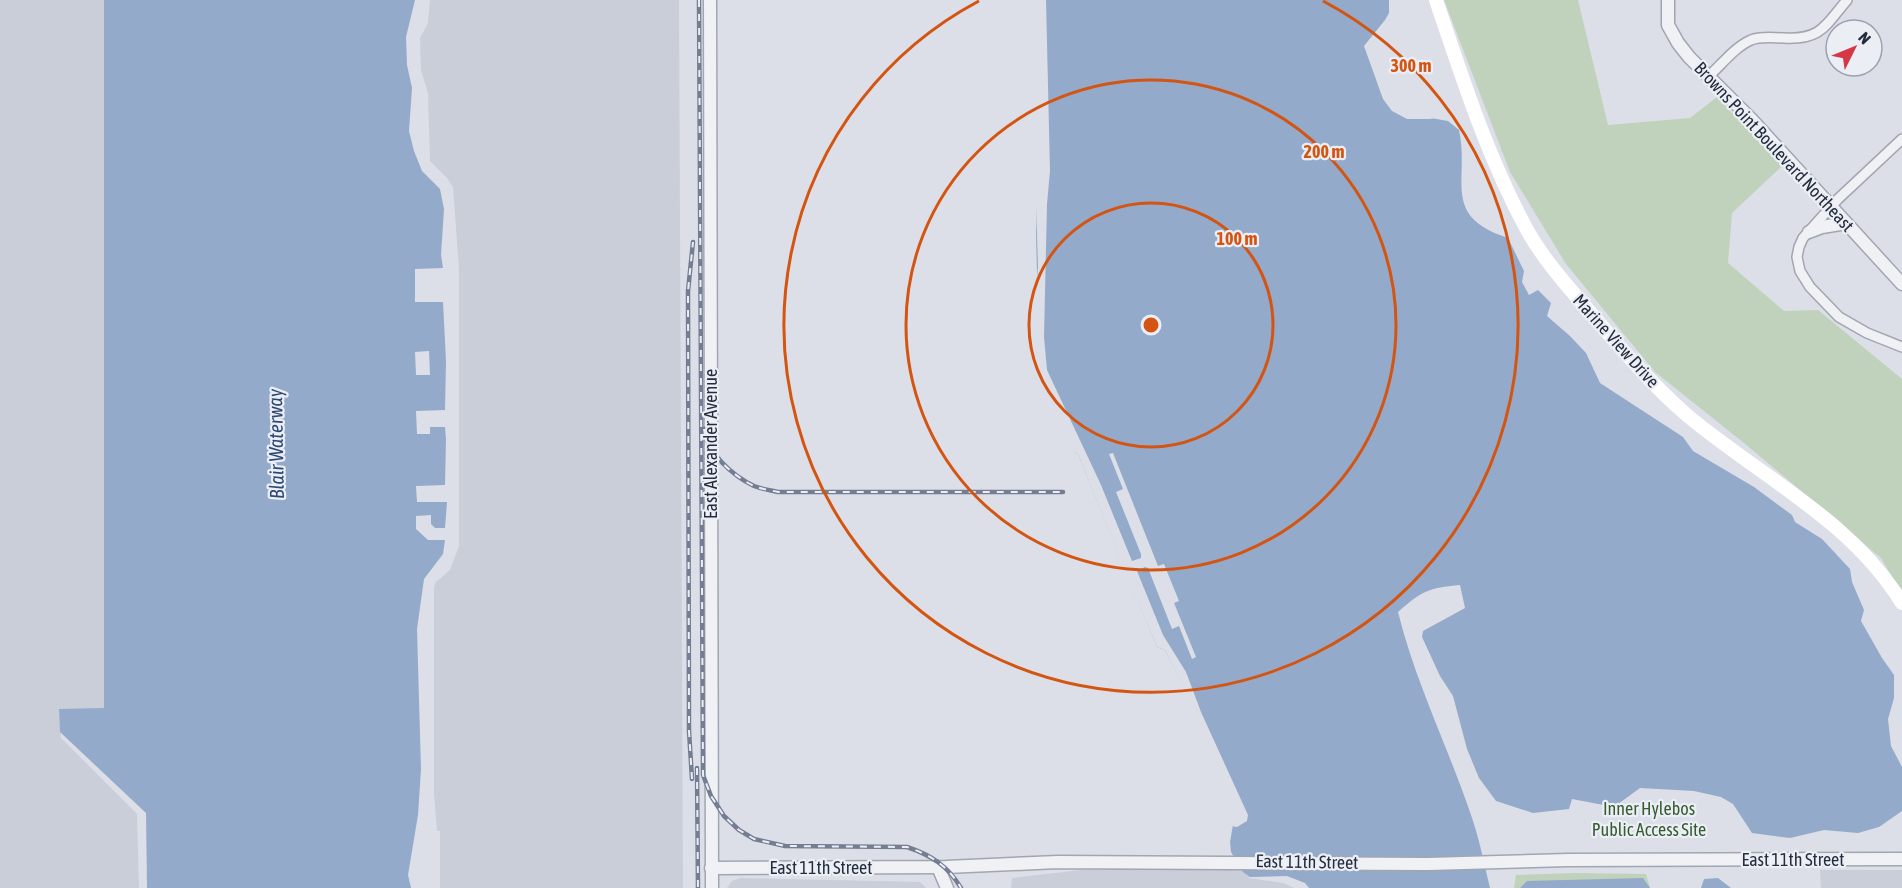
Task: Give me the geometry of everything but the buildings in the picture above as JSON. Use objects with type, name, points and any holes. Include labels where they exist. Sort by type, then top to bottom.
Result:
[{"type":"main road","name":"Marine View Drive","points":[[1436,0],[1492,157],[1527,230],[1562,280],[1666,397],[1848,538],[1881,573],[1902,603]]},
{"type":"street","name":"East Alexander Avenue","points":[[711,0],[712,888]]},
{"type":"street","name":"Browns Point Boulevard Northeast","points":[[1668,0],[1667,10],[1671,31],[1689,57],[1763,132],[1902,284]]},
{"type":"street","points":[[1709,76],[1738,49],[1752,40],[1801,39],[1812,36],[1833,19],[1846,0]]},
{"type":"street","points":[[1902,139],[1831,207],[1798,247],[1797,257],[1800,271],[1810,287],[1832,310],[1852,326],[1902,347]]},
{"type":"street","points":[[1809,232],[1846,223]]},
{"type":"street","name":"East 11th Street","points":[[711,868],[938,867],[1058,862],[1428,864],[1568,860],[1902,859]]},
{"type":"street","points":[[938,867],[946,888]]},
{"type":"shaded area","points":[[0,0],[104,0],[104,709],[59,710],[61,738],[137,814],[139,888],[0,888]]},
{"type":"shaded area","points":[[392,0],[679,0],[683,888],[440,888],[440,831],[437,831],[434,793],[434,580],[427,162]]},
{"type":"shaded area","points":[[1175,867],[1241,868],[1280,880],[1296,888],[1011,888],[1012,878],[1081,870]]},
{"type":"shaded area","points":[[1820,870],[1902,870],[1902,888],[1821,888]]},
{"type":"shaded area","points":[[740,878],[920,882],[926,888],[727,888],[732,881]]},
{"type":"green space","points":[[1444,0],[1578,0],[1608,125],[1690,118],[1717,97],[1782,166],[1732,213],[1728,263],[1784,311],[1818,310],[1902,379],[1902,594],[1881,558],[1655,372],[1566,264],[1510,172]]},
{"type":"green space","points":[[1646,874],[1650,888],[1514,888],[1516,875]]},
{"type":"water","name":"Blair Waterway","points":[[104,0],[427,0],[417,38],[427,162],[449,185],[456,501],[440,576],[429,592],[427,848],[429,888],[147,888],[146,813],[60,732],[59,709],[104,708]]},
{"type":"water","points":[[1037,0],[1392,0],[1392,14],[1372,44],[1370,55],[1390,103],[1402,113],[1448,121],[1459,130],[1462,195],[1466,208],[1473,219],[1487,229],[1508,238],[1524,271],[1522,282],[1529,295],[1538,290],[1551,303],[1547,316],[1586,353],[1600,383],[1683,437],[1693,451],[1754,487],[1792,515],[1795,522],[1822,539],[1850,569],[1852,582],[1864,610],[1861,621],[1894,675],[1894,698],[1888,719],[1891,746],[1902,767],[1902,811],[1879,827],[1858,833],[1824,830],[1790,838],[1752,833],[1733,804],[1721,797],[1694,791],[1640,788],[1614,807],[1572,799],[1569,809],[1533,813],[1496,801],[1479,778],[1467,749],[1453,696],[1440,676],[1422,637],[1423,631],[1465,608],[1460,585],[1426,592],[1413,599],[1398,612],[1413,663],[1473,821],[1490,888],[1296,888],[1280,880],[1250,877],[1243,872],[1231,852],[1230,842],[1235,813],[1183,685],[1165,650],[1157,647],[1078,454],[1075,453],[1039,352],[1036,234],[1037,189],[1041,163]]},
{"type":"water","points":[[1643,878],[1650,888],[1520,888],[1527,881]]},
{"type":"water","points":[[1718,878],[1731,888],[1701,888],[1704,879]]},
{"type":"pier","points":[[415,0],[430,0],[428,23],[420,38],[421,70],[428,93],[430,161],[453,187],[459,269],[459,546],[450,570],[436,582],[432,592],[433,830],[428,863],[432,888],[411,888],[408,875],[418,815],[421,769],[417,629],[424,579],[443,554],[445,540],[428,540],[416,529],[416,516],[431,515],[431,524],[435,528],[445,528],[447,502],[417,502],[416,486],[445,485],[446,439],[445,427],[430,427],[430,434],[417,434],[416,411],[445,410],[446,361],[443,302],[415,302],[415,269],[443,268],[441,255],[444,209],[440,189],[422,171],[409,131],[412,88],[407,65],[406,37]]},
{"type":"pier","points":[[1035,0],[1046,0],[1050,171],[1047,204],[1044,337],[1047,370],[1101,485],[1132,561],[1141,558],[1141,554],[1116,492],[1123,489],[1109,454],[1113,453],[1158,566],[1164,564],[1179,601],[1174,603],[1196,657],[1192,659],[1179,626],[1172,629],[1148,568],[1137,571],[1163,635],[1186,672],[1201,712],[1248,815],[1247,821],[1237,827],[1231,826],[1234,818],[1194,727],[1179,685],[1180,680],[1165,650],[1157,647],[1127,575],[1124,576],[1121,566],[1123,565],[1078,454],[1075,453],[1033,363],[1036,352],[1035,300],[1038,267],[1035,170],[1038,162]]},
{"type":"pier","points":[[1389,0],[1395,0],[1395,15],[1387,32],[1375,45],[1373,55],[1393,101],[1404,110],[1439,117],[1407,119],[1392,111],[1383,99],[1364,46],[1389,13]]},
{"type":"pier","points":[[429,351],[430,375],[416,375],[415,352]]},
{"type":"pier","points":[[1287,876],[1305,883],[1309,888],[1294,888],[1284,883],[1248,878],[1250,877]]},
{"type":"railway","points":[[699,0],[703,775],[711,796],[724,816],[739,830],[754,839],[785,846],[907,847],[938,862],[961,888]]},
{"type":"railway","points":[[692,779],[689,731],[688,291],[693,242]]},
{"type":"railway","points":[[704,429],[710,447],[730,470],[754,486],[778,492],[1063,492]]},
{"type":"railway","points":[[697,768],[698,888]]},
{"type":"park label","name":"Inner Hylebos Public Access Site","points":[[1649,819]]}]
